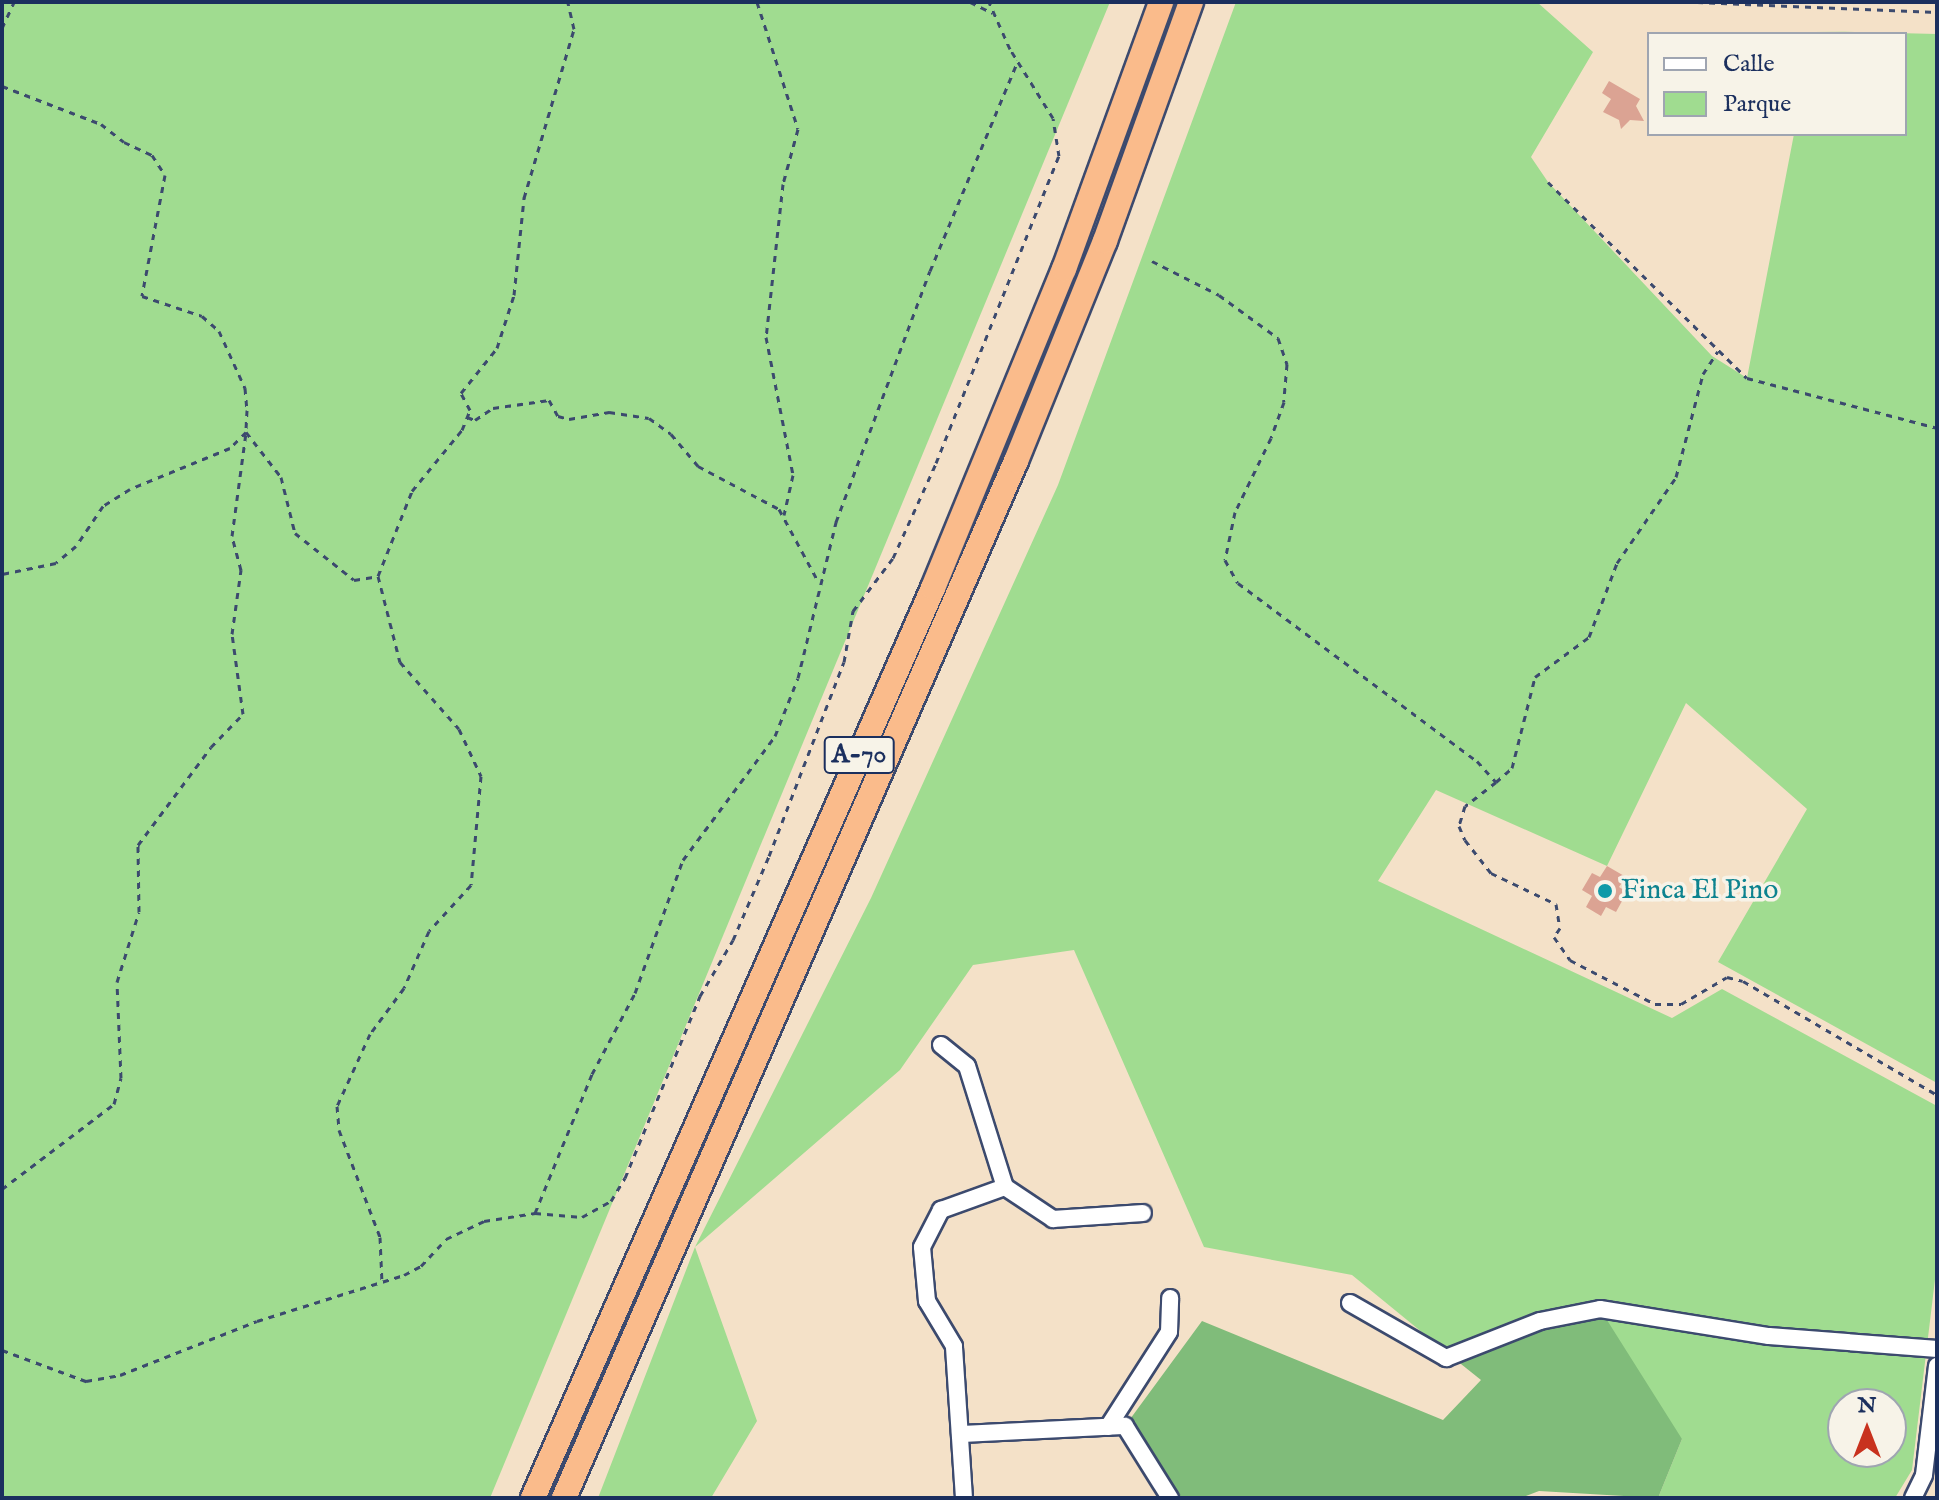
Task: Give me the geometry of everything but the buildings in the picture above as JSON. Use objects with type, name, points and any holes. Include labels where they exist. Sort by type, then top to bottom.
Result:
[{"type":"highway","name":"A-70","points":[[533,1498],[933,588],[1064,269],[1161,2]]},
{"type":"highway","name":"A-70","points":[[564,1498],[1016,461],[1105,241],[1191,2]]},
{"type":"street","points":[[941,1045],[967,1066],[1005,1187],[1053,1219],[1143,1213]]},
{"type":"street","points":[[964,1498],[954,1346],[927,1301],[922,1247],[941,1210],[1005,1187]]},
{"type":"street","points":[[1108,1427],[1169,1332],[1170,1298]]},
{"type":"street","points":[[1350,1303],[1446,1358],[1540,1321],[1600,1309],[1769,1336],[1937,1349]]},
{"type":"street","points":[[1913,1498],[1924,1475],[1937,1366]]},
{"type":"street","points":[[960,1434],[1125,1426],[1170,1498]]},
{"type":"path","points":[[2,28],[14,2]]},
{"type":"path","points":[[382,1282],[380,1237],[339,1130],[337,1106],[370,1034],[404,988],[429,931],[471,885],[481,776],[459,729],[400,662],[378,576],[412,491],[467,417],[470,410],[461,393],[497,348],[514,295],[524,198],[574,29],[568,2]]},
{"type":"path","points":[[757,2],[798,129],[783,184],[766,337],[793,475],[784,515]]},
{"type":"path","points":[[970,2],[993,13]]},
{"type":"path","points":[[2,1350],[86,1381],[120,1375],[257,1321],[382,1282],[421,1266],[446,1239],[484,1221],[535,1213],[582,1217],[600,1211],[625,1178],[689,1020],[733,940],[769,856],[844,662],[853,611],[893,558],[936,463],[1059,156],[1053,118],[1018,61],[989,2]]},
{"type":"path","points":[[1697,2],[1937,12]]},
{"type":"path","points":[[813,608],[836,522],[930,271],[1018,61]]},
{"type":"path","points":[[2,86],[101,124],[124,142],[152,155],[165,175],[142,296],[202,316],[219,331],[245,388],[246,432],[232,536],[241,570],[232,634],[243,714],[211,747],[138,845],[139,912],[117,982],[121,1078],[114,1104],[2,1189]]},
{"type":"path","points":[[1548,182],[1747,378],[1937,428]]},
{"type":"path","points":[[1152,261],[1219,295],[1278,338],[1287,364],[1275,426],[1235,512],[1225,560],[1238,583],[1477,761],[1496,782]]},
{"type":"path","points":[[1718,351],[1703,374],[1676,477],[1617,563],[1589,637],[1535,677],[1512,768],[1465,806],[1459,826],[1465,840],[1491,873],[1556,904],[1560,928],[1554,937],[1570,960],[1655,1004],[1681,1004],[1727,977],[1743,981],[1937,1095]]},
{"type":"path","points":[[467,417],[475,420],[493,408],[549,400],[558,416],[569,419],[609,412],[649,418],[671,434],[698,466],[784,515],[818,581],[798,678],[775,736],[683,860],[635,993],[592,1074],[535,1213]]},
{"type":"path","points":[[246,432],[281,477],[295,533],[354,580],[378,576]]},
{"type":"path","points":[[2,574],[56,563],[76,546],[103,506],[130,489],[200,465],[246,432]]},
{"type":"green space","points":[[2,2],[1110,2],[490,1498],[2,1498]]},
{"type":"green space","points":[[1236,2],[1537,2],[1593,52],[1531,157],[1548,182],[1712,356],[1747,378],[1794,136],[1907,136],[1907,33],[1937,34],[1937,1083],[1718,962],[1807,809],[1686,703],[1607,866],[1436,790],[1378,881],[1672,1018],[1722,989],[1937,1106],[1937,1263],[1912,1470],[1895,1498],[1658,1498],[1682,1439],[1456,1360],[1352,1275],[1204,1247],[1074,950],[973,965],[900,1070],[695,1247],[871,898],[1058,485]]},
{"type":"green space","points":[[695,1247],[757,1421],[711,1498],[598,1498]]},
{"type":"green space","points":[[1600,1309],[1682,1439],[1658,1498],[1539,1491],[1521,1498],[1170,1498],[1125,1426],[1202,1321],[1443,1420],[1481,1380],[1456,1360],[1540,1321]]},
{"type":"place","name":"Finca El Pino","points":[[1605,891]]}]
